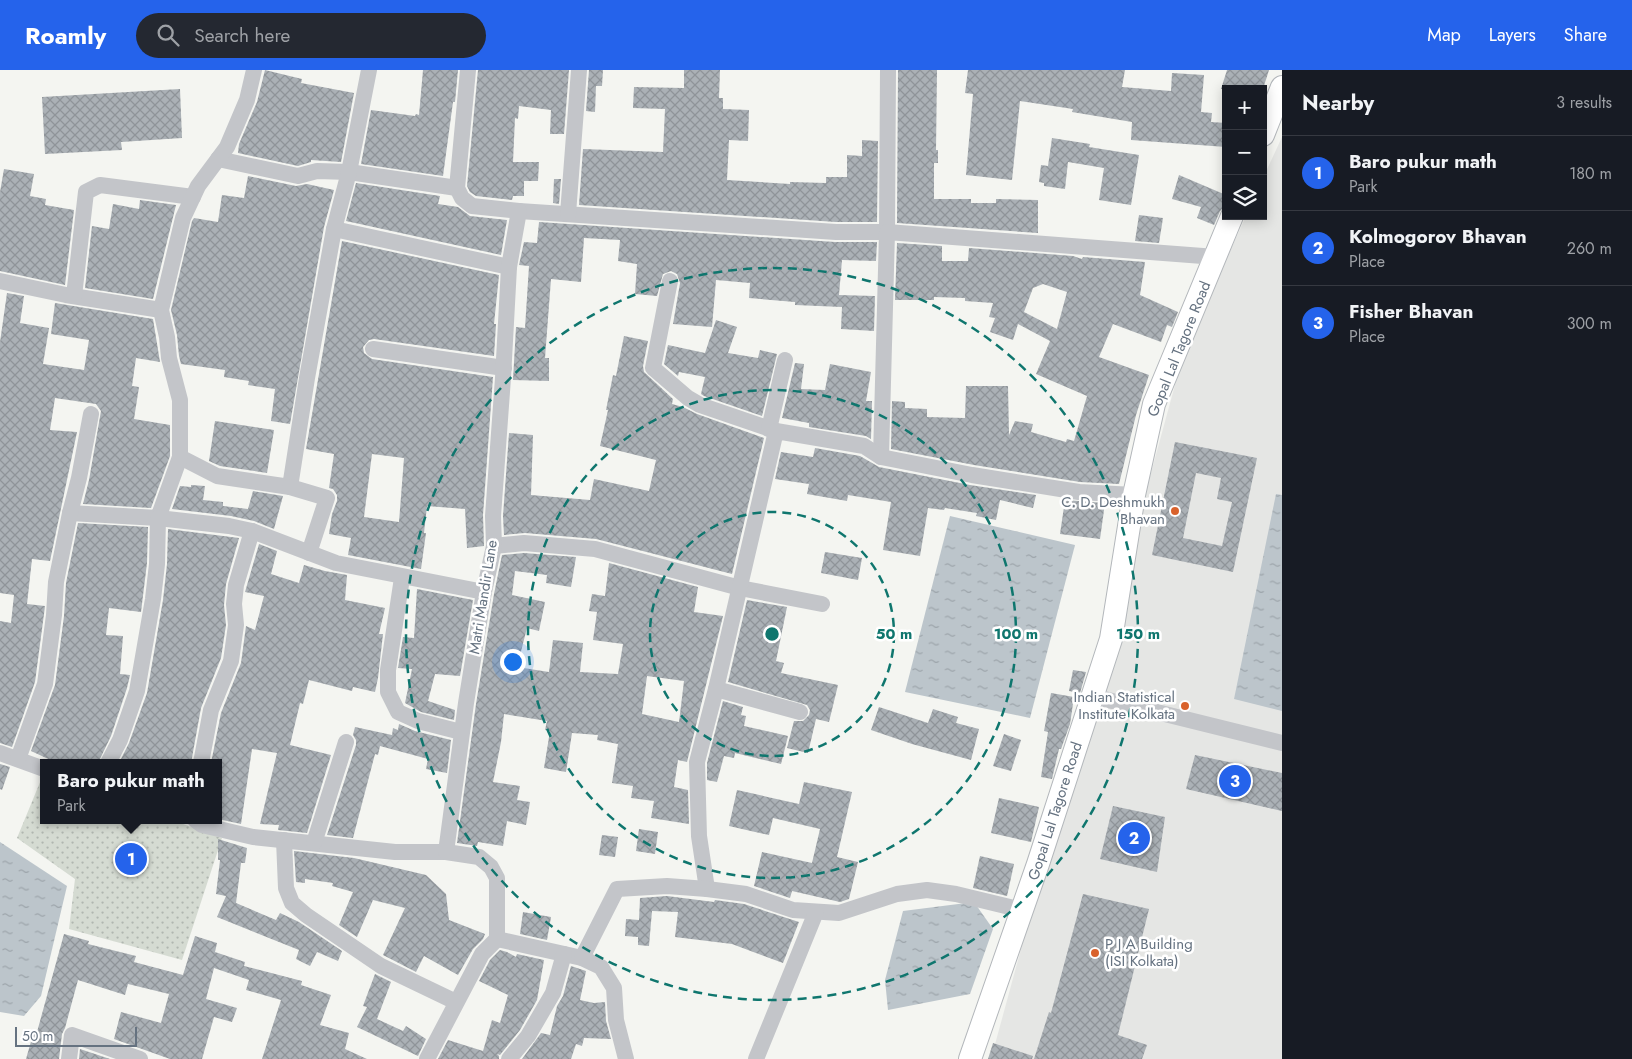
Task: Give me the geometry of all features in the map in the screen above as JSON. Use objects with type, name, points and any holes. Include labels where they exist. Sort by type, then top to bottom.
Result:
[{"type":"street","points":[[110,759],[120,740],[137,691],[155,582],[158,518],[180,457],[180,400],[169,358],[168,337],[161,310],[183,218],[198,186],[227,146],[247,100],[254,70]]},
{"type":"street","points":[[290,487],[307,378],[334,229],[349,172],[369,70]]},
{"type":"street","points":[[468,70],[457,188],[462,198],[472,206],[519,211],[836,232],[887,232],[1216,256]]},
{"type":"street","points":[[568,214],[579,70]]},
{"type":"street","points":[[881,457],[887,232],[888,70]]},
{"type":"street","points":[[1265,130],[1282,87]]},
{"type":"street","points":[[218,159],[298,176],[318,171],[349,172],[457,188]]},
{"type":"street","points":[[74,296],[86,192],[100,185],[193,197]]},
{"type":"street","name":"Matri Mandir Lane","points":[[446,852],[461,732],[484,592],[494,546],[493,516],[509,267],[519,211]]},
{"type":"street","name":"Gopal Lal Tagore Road","points":[[970,1059],[1022,910],[1110,639],[1134,495],[1154,404],[1230,220]]},
{"type":"street","points":[[334,229],[509,267]]},
{"type":"street","points":[[0,281],[74,296],[161,310]]},
{"type":"street","points":[[670,281],[653,368],[688,398],[700,405],[773,430],[864,446],[881,457],[972,475],[1079,492],[1134,495]]},
{"type":"street","points":[[373,349],[504,368]]},
{"type":"street","points":[[707,889],[699,836],[697,762],[740,588],[773,430],[785,360]]},
{"type":"street","points":[[18,759],[45,684],[56,582],[91,414]]},
{"type":"street","points":[[180,457],[217,476],[290,487],[327,498],[309,553]]},
{"type":"street","points":[[70,513],[158,518],[229,526],[252,531],[336,564],[484,592]]},
{"type":"street","points":[[202,759],[211,710],[231,661],[236,625],[234,604],[236,584],[252,531]]},
{"type":"street","points":[[494,546],[524,544],[595,549],[740,588],[822,604]]},
{"type":"street","points":[[402,578],[388,670],[388,692],[398,712],[418,721],[461,732]]},
{"type":"street","points":[[716,689],[800,712]]},
{"type":"street","points":[[1092,696],[1282,743]]},
{"type":"street","points":[[314,843],[346,742]]},
{"type":"street","points":[[0,752],[40,767]]},
{"type":"street","points":[[201,824],[253,837],[396,852],[446,852],[480,858],[491,867],[496,878],[496,939],[482,954],[427,1059]]},
{"type":"street","points":[[284,840],[286,888],[292,903],[306,915],[381,966],[456,1002]]},
{"type":"street","points":[[582,958],[617,889],[667,886],[707,889],[746,894],[793,910],[839,913],[897,894],[927,890],[956,894],[1022,910]]},
{"type":"street","points":[[756,1059],[816,912]]},
{"type":"street","points":[[496,939],[582,958],[601,968],[614,988],[616,1020],[619,1025],[626,1059]]},
{"type":"street","points":[[509,1059],[528,1036],[554,993],[564,954]]},
{"type":"street","points":[[69,1059],[72,1035],[140,1059]]},
{"type":"shaded area","name":"Indian Statistical Institute Kolkata","points":[[1282,137],[1282,1059],[991,1059],[1184,352],[1244,220],[1267,220],[1267,169]]},
{"type":"shaded area","points":[[40,782],[40,824],[183,824],[222,838],[182,960],[69,929],[75,879],[17,838]]},
{"type":"water","points":[[1276,494],[1282,495],[1282,711],[1234,699]]},
{"type":"water","points":[[950,516],[1075,545],[1030,718],[905,692]]},
{"type":"water","points":[[0,842],[67,886],[41,996],[24,1016],[0,1012]]},
{"type":"water","points":[[974,902],[993,929],[970,994],[888,1010],[885,980],[903,911]]},
{"type":"building","points":[[265,70],[302,79],[301,83],[354,93],[341,162],[311,160],[311,162],[298,166],[238,153],[239,144],[257,102]]},
{"type":"building","points":[[423,70],[458,70],[455,102],[453,102],[443,176],[361,164],[371,110],[419,115]]},
{"type":"building","points":[[478,70],[569,70],[564,134],[550,134],[551,110],[519,106],[518,119],[515,118],[513,162],[539,162],[538,181],[524,181],[524,196],[513,196],[512,200],[476,196],[470,192],[467,186]]},
{"type":"building","points":[[589,70],[603,70],[602,86],[596,86],[595,112],[586,111]]},
{"type":"building","points":[[684,70],[720,70],[719,98],[723,98],[723,109],[749,110],[748,141],[729,140],[727,180],[790,184],[790,182],[826,183],[826,177],[847,177],[847,155],[862,156],[862,140],[878,141],[877,222],[836,222],[579,205],[583,149],[663,152],[665,109],[633,108],[634,87],[684,88]]},
{"type":"building","points":[[898,70],[937,70],[936,150],[938,150],[938,163],[934,163],[934,199],[971,199],[971,203],[996,203],[996,199],[1038,200],[1038,233],[897,223]]},
{"type":"building","points":[[968,70],[1125,70],[1122,87],[1171,91],[1172,73],[1204,75],[1201,112],[1212,113],[1211,122],[1222,123],[1222,147],[1131,140],[1132,122],[1072,112],[1073,109],[1020,101],[1012,180],[966,175],[973,94],[965,93]]},
{"type":"building","points":[[1227,70],[1269,70],[1264,85],[1222,85]]},
{"type":"building","points":[[180,89],[182,138],[121,142],[122,150],[45,154],[42,97]]},
{"type":"building","points":[[1052,138],[1090,144],[1089,147],[1139,155],[1131,205],[1099,200],[1104,168],[1068,162],[1065,189],[1044,186],[1044,183],[1039,182],[1041,165],[1048,166]]},
{"type":"building","points":[[4,169],[34,174],[30,196],[46,199],[45,205],[74,210],[65,285],[0,271],[0,192]]},
{"type":"building","points":[[1179,175],[1222,193],[1222,209],[1214,225],[1197,218],[1201,207],[1172,199]]},
{"type":"building","points":[[248,176],[296,186],[307,184],[334,190],[324,227],[290,424],[271,421],[275,389],[248,385],[249,381],[224,377],[225,370],[181,364],[171,310],[192,221],[194,218],[218,222],[222,195],[244,198]]},
{"type":"building","points":[[554,179],[561,179],[559,204],[553,203]]},
{"type":"building","points":[[356,183],[440,196],[438,204],[458,207],[470,216],[507,220],[501,255],[346,221]]},
{"type":"building","points":[[140,200],[176,205],[153,299],[85,288],[92,226],[109,229],[113,204],[139,209]]},
{"type":"building","points":[[1139,215],[1163,218],[1159,243],[1135,241]]},
{"type":"building","points":[[539,222],[835,242],[877,242],[876,261],[842,260],[839,295],[875,296],[874,331],[841,329],[842,307],[795,305],[795,302],[749,298],[750,283],[716,280],[712,327],[673,324],[680,283],[677,274],[671,271],[663,274],[657,296],[635,294],[637,264],[618,261],[620,240],[584,238],[581,282],[551,279],[545,358],[549,358],[549,381],[513,380],[516,327],[525,328],[529,266],[519,265],[524,242],[537,243]]},
{"type":"building","points":[[342,241],[499,275],[494,324],[496,324],[494,356],[374,339],[369,340],[363,347],[364,353],[372,359],[493,377],[483,515],[484,546],[467,548],[465,509],[427,506],[424,533],[426,533],[421,569],[348,555],[351,538],[329,534],[332,514],[337,501],[337,495],[333,489],[329,488],[334,454],[306,449]],"holes":[[[372,454],[404,458],[399,522],[364,517]]]},
{"type":"building","points":[[897,243],[942,246],[942,261],[968,261],[969,248],[1073,256],[1082,259],[1083,257],[1145,262],[1140,295],[1178,312],[1172,327],[1167,325],[1161,342],[1113,324],[1099,357],[1149,375],[1136,415],[1119,484],[1080,482],[891,449],[892,401],[905,402],[905,408],[927,409],[927,417],[965,418],[966,386],[1008,386],[1009,435],[1015,421],[1033,424],[1031,432],[1066,442],[1067,439],[1074,441],[1087,396],[1036,374],[1050,341],[1018,324],[1013,340],[990,332],[995,318],[989,317],[993,303],[965,301],[965,298],[934,297],[934,300],[895,300]],"holes":[[[1043,284],[1067,292],[1057,329],[1024,312],[1033,288]]]},
{"type":"building","points":[[7,293],[24,296],[20,323],[49,328],[43,364],[84,370],[89,340],[51,334],[55,303],[153,319],[160,362],[136,358],[132,386],[139,387],[134,419],[170,425],[170,456],[151,508],[83,504],[101,411],[96,404],[55,398],[50,430],[77,432],[50,561],[32,559],[27,604],[45,606],[35,682],[12,747],[0,743],[0,621],[11,623],[14,595],[0,593],[0,342]]},
{"type":"building","points":[[716,320],[737,327],[728,353],[758,358],[760,350],[777,354],[762,416],[704,396],[701,394],[705,377],[679,372],[678,376],[664,364],[668,345],[705,353]]},
{"type":"building","points":[[624,336],[648,341],[643,366],[644,372],[673,399],[672,404],[764,438],[732,574],[596,539],[525,533],[504,535],[503,516],[509,433],[533,435],[531,495],[590,500],[594,479],[649,491],[656,460],[600,446],[613,375],[616,376]]},
{"type":"building","points":[[795,363],[804,364],[801,389],[825,390],[830,364],[871,372],[866,401],[872,401],[871,439],[866,436],[809,427],[809,423],[782,418]]},
{"type":"building","points":[[215,421],[274,430],[267,473],[220,466],[209,461]]},
{"type":"building","name":"C. D. Deshmukh Bhavan","points":[[1175,442],[1257,458],[1233,572],[1152,555]],"holes":[[[1196,473],[1221,478],[1217,499],[1232,502],[1222,546],[1183,538]]]},
{"type":"building","points":[[815,448],[860,456],[879,467],[970,485],[1036,495],[1033,508],[1000,500],[996,520],[976,516],[977,513],[945,508],[944,510],[928,508],[920,556],[883,550],[891,502],[848,495],[847,501],[807,494],[809,484],[775,479],[781,452],[813,457]]},
{"type":"building","points":[[191,485],[205,486],[203,500],[223,502],[223,506],[248,509],[253,491],[283,496],[274,529],[254,521],[231,516],[172,509],[180,486],[191,487]]},
{"type":"building","points":[[1065,500],[1105,503],[1100,539],[1060,534]]},
{"type":"building","points":[[78,523],[148,527],[147,563],[141,612],[109,608],[106,635],[123,636],[120,674],[130,675],[111,736],[100,759],[48,759],[31,751],[55,685],[64,616],[66,583]]},
{"type":"building","points":[[168,529],[239,538],[226,584],[224,605],[226,625],[221,658],[201,708],[192,759],[121,759],[129,743],[147,693],[163,600]]},
{"type":"building","points":[[259,544],[277,551],[271,574],[299,583],[304,565],[347,575],[345,600],[385,608],[379,634],[383,634],[375,692],[353,687],[352,691],[309,680],[303,704],[300,703],[290,745],[331,755],[307,833],[278,830],[279,825],[260,824],[277,753],[252,749],[241,824],[222,820],[222,759],[212,759],[221,713],[241,663],[246,626],[255,630],[264,596],[245,592]]},
{"type":"building","points":[[825,552],[862,558],[858,580],[821,573]]},
{"type":"building","points":[[524,553],[576,557],[571,587],[546,583],[547,575],[515,571],[512,595],[545,602],[539,631],[527,628],[517,667],[549,672],[553,640],[583,643],[580,672],[618,674],[623,644],[593,640],[597,612],[589,611],[592,594],[605,596],[609,563],[698,587],[694,612],[723,616],[687,762],[678,760],[674,787],[688,790],[689,824],[651,818],[654,801],[631,798],[633,786],[612,783],[618,744],[597,740],[598,735],[572,733],[566,772],[544,768],[550,731],[545,730],[547,721],[504,714],[501,742],[493,782],[520,786],[517,800],[530,802],[526,825],[507,821],[503,846],[478,842],[477,846],[457,843],[476,704],[502,555]],"holes":[[[647,676],[684,681],[679,722],[642,714]]]},
{"type":"building","points":[[417,589],[473,600],[460,676],[435,674],[428,701],[455,710],[454,720],[421,712],[405,703],[412,669],[398,668],[403,637],[414,638]]},
{"type":"building","points":[[747,600],[787,607],[776,661],[784,663],[781,673],[838,685],[829,722],[816,719],[808,753],[787,748],[794,721],[803,721],[809,715],[810,710],[807,705],[728,682]]},
{"type":"building","points":[[1073,670],[1086,672],[1080,693],[1069,691]]},
{"type":"building","points":[[1051,693],[1074,697],[1070,724],[1061,749],[1059,749],[1052,779],[1041,777],[1048,732],[1044,731]]},
{"type":"building","points":[[723,701],[743,707],[741,715],[746,716],[744,726],[788,736],[781,764],[735,753],[734,758],[724,756],[717,782],[707,780],[707,763]]},
{"type":"building","points":[[879,707],[928,723],[933,709],[958,717],[956,723],[979,729],[971,760],[912,744],[871,730]]},
{"type":"building","points":[[399,724],[415,731],[451,740],[447,773],[426,769],[428,759],[380,746],[378,755],[375,754],[353,838],[327,835],[356,745],[353,735],[355,727],[392,735],[393,728],[398,730]]},
{"type":"building","points":[[1004,734],[1021,740],[1011,771],[993,766]]},
{"type":"building","points":[[1195,755],[1282,773],[1282,811],[1186,789]]},
{"type":"building","points":[[0,764],[10,767],[2,790],[0,789]]},
{"type":"building","points":[[804,782],[852,792],[837,857],[858,862],[849,899],[840,902],[792,891],[790,898],[754,886],[762,852],[812,863],[820,829],[773,818],[769,835],[729,826],[737,790],[799,804]]},
{"type":"building","points":[[999,798],[1039,807],[1031,842],[991,833]]},
{"type":"building","points":[[1113,806],[1165,817],[1157,872],[1100,859]]},
{"type":"building","points":[[639,829],[658,832],[655,854],[636,851]]},
{"type":"building","points":[[602,835],[618,837],[615,857],[599,855]]},
{"type":"building","points":[[218,839],[247,848],[245,863],[241,863],[236,903],[276,920],[280,913],[299,922],[342,951],[338,961],[317,952],[310,966],[296,959],[299,950],[217,917],[226,896],[216,894],[220,860],[218,860]]},
{"type":"building","points":[[294,851],[354,858],[426,875],[446,894],[449,920],[485,934],[483,939],[473,949],[458,975],[424,956],[416,972],[383,955],[405,908],[373,900],[357,937],[339,925],[353,892],[332,886],[333,883],[305,879],[305,883],[296,882]]},
{"type":"building","points":[[980,856],[1014,864],[1007,896],[973,888]]},
{"type":"building","points":[[1083,894],[1149,909],[1118,1035],[1147,1045],[1142,1059],[1034,1059],[1049,1012],[1051,1013]]},
{"type":"building","points":[[667,896],[744,904],[799,922],[783,963],[732,944],[675,937],[678,912],[652,911],[649,946],[638,945],[638,937],[625,936],[626,919],[639,920],[640,898]]},
{"type":"building","points":[[523,912],[551,917],[547,940],[520,934]]},
{"type":"building","points":[[64,934],[89,941],[88,944],[136,956],[134,962],[183,975],[195,936],[217,943],[215,952],[245,962],[244,966],[302,981],[301,985],[331,995],[320,1025],[349,1033],[345,1049],[367,1059],[262,1059],[281,1000],[246,990],[249,980],[214,968],[206,999],[237,1008],[232,1022],[214,1017],[202,1059],[170,1059],[114,1039],[121,1012],[161,1023],[169,994],[128,984],[125,995],[78,980],[62,1034],[59,1059],[26,1059],[34,1031],[37,1032]]},
{"type":"building","points":[[500,950],[516,957],[517,954],[544,960],[537,1000],[520,1030],[500,1055],[497,1054],[499,1059],[438,1059],[448,1040],[483,1051],[492,1020],[500,1023],[508,995],[479,981],[490,960]]},
{"type":"building","points":[[571,966],[586,971],[580,1000],[594,1003],[605,1002],[606,1021],[611,1039],[584,1038],[582,1046],[576,1044],[571,1059],[522,1059],[541,1033],[550,1035],[557,1006],[563,996]]},
{"type":"building","points":[[375,974],[391,982],[377,1019],[403,1031],[406,1026],[426,1039],[418,1056],[357,1027],[367,1007],[363,1006]]},
{"type":"building","points":[[993,1043],[1033,1056],[1032,1059],[988,1059]]},
{"type":"building","points":[[80,1049],[110,1059],[79,1059]]},
{"type":"place","name":"C. D. Deshmukh Bhavan","points":[[1175,511]]},
{"type":"place","name":"Indian Statistical Institute Kolkata","points":[[1185,706]]},
{"type":"place","name":"Fisher Bhavan","points":[[1235,781]]},
{"type":"place","name":"Kolmogorov Bhavan","points":[[1134,838]]},
{"type":"place","name":"Baro pukur math","points":[[131,859]]},
{"type":"place","name":"P J A Building (ISI Kolkata)","points":[[1095,953]]}]
